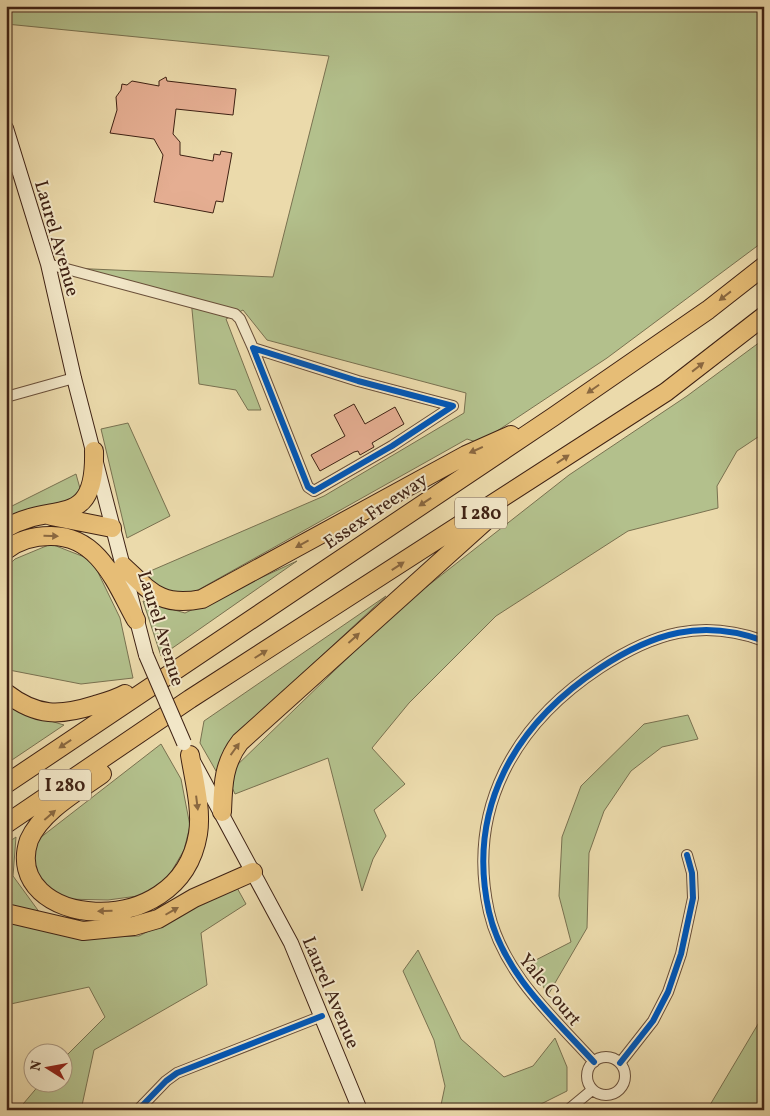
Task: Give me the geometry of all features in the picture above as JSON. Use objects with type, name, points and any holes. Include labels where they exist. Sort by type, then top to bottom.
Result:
[{"type":"highway","name":"Essex Freeway","points":[[6,784],[553,417],[708,310],[764,266]]},
{"type":"highway","name":"I 280","points":[[6,824],[234,671],[666,392],[764,316]]},
{"type":"highway","points":[[123,566],[151,592],[168,600],[182,603],[202,599],[466,455],[553,417]]},
{"type":"highway","points":[[6,528],[20,521],[49,516],[77,506],[85,498],[94,474],[94,451]]},
{"type":"highway","points":[[222,812],[225,769],[229,758],[240,742],[534,478]]},
{"type":"highway","points":[[49,516],[112,528]]},
{"type":"highway","points":[[6,550],[22,541],[42,536],[61,536],[85,545],[97,554],[109,571],[136,620]]},
{"type":"highway","points":[[6,693],[30,708],[57,714],[72,713],[118,698],[193,657]]},
{"type":"highway","points":[[187,749],[198,807],[198,834],[192,855],[180,876],[167,890],[150,901],[111,911],[64,908],[47,902],[36,892],[28,880],[24,866],[29,840],[40,823],[64,802],[195,704],[234,671]]},
{"type":"highway","points":[[6,914],[84,931],[134,926],[158,919],[194,898],[253,872]]},
{"type":"main road","name":"Laurel Avenue","points":[[6,128],[48,264],[74,378],[146,655],[187,749],[291,943],[360,1110]]},
{"type":"street","points":[[48,264],[235,314],[240,319],[253,348],[308,487],[314,491],[392,446],[452,406],[358,381],[253,348]]},
{"type":"street","points":[[6,397],[74,378]]},
{"type":"street","name":"Yale Court","points":[[594,1062],[521,980],[505,955],[496,934],[485,891],[484,861],[487,824],[499,780],[520,741],[549,707],[584,678],[624,652],[654,638],[687,631],[720,630],[764,641]]},
{"type":"street","points":[[620,1063],[652,1021],[671,984],[681,954],[693,898],[692,873],[686,856]]},
{"type":"street","points":[[138,1110],[166,1080],[177,1073],[322,1016]]},
{"type":"street","points":[[610,1057],[620,1063],[626,1076],[620,1091],[609,1096],[592,1090],[587,1077],[588,1071],[594,1062],[598,1059],[610,1057]]},
{"type":"street","points":[[568,1110],[592,1090]]},
{"type":"green space","points":[[6,6],[764,6],[764,241],[607,358],[479,443],[467,439],[182,599],[151,582],[148,572],[324,496],[464,413],[466,393],[267,340],[243,310],[226,319],[261,410],[248,410],[236,390],[199,384],[191,299],[69,268],[273,277],[329,56],[6,24]]},
{"type":"green space","points":[[764,339],[764,433],[737,451],[717,486],[718,508],[628,531],[496,616],[409,703],[372,748],[405,784],[374,810],[386,836],[373,859],[362,891],[328,758],[235,794],[230,783],[230,772],[397,610],[569,475],[687,396]]},
{"type":"green space","points":[[128,423],[170,516],[127,538],[101,429]]},
{"type":"green space","points":[[76,474],[81,492],[78,499],[6,524],[6,509]]},
{"type":"green space","points":[[51,544],[92,560],[120,618],[133,678],[81,684],[9,670],[6,662],[6,568],[15,559]]},
{"type":"green space","points":[[297,561],[161,656],[143,601],[185,613]]},
{"type":"green space","points":[[386,596],[236,735],[216,771],[200,743],[204,721]]},
{"type":"green space","points":[[6,700],[17,711],[64,725],[6,764]]},
{"type":"green space","points":[[688,715],[698,739],[662,747],[631,771],[604,811],[589,853],[587,928],[548,995],[530,963],[571,942],[559,896],[562,837],[581,786],[644,724]]},
{"type":"green space","points":[[161,744],[181,779],[190,826],[184,850],[167,879],[145,895],[108,900],[63,899],[37,880],[31,862],[36,841]]},
{"type":"green space","points":[[16,837],[13,876],[40,913],[6,904],[6,844]]},
{"type":"green space","points":[[236,886],[246,904],[201,933],[207,985],[94,1050],[81,1110],[18,1110],[32,1094],[72,1094],[72,1050],[105,1017],[89,987],[6,1005],[6,921],[74,938],[139,936]]},
{"type":"green space","points":[[418,950],[461,1039],[504,1077],[533,1066],[555,1038],[567,1067],[567,1091],[539,1105],[506,1110],[441,1105],[445,1086],[434,1040],[403,971]]},
{"type":"green space","points":[[764,1014],[764,1110],[707,1110]]},
{"type":"building","points":[[166,77],[167,81],[236,89],[233,115],[176,109],[173,134],[180,142],[180,155],[213,161],[214,154],[220,155],[221,151],[232,153],[223,202],[216,201],[213,213],[154,202],[163,155],[154,139],[110,133],[117,110],[116,97],[121,90],[122,84],[127,85],[132,81],[159,86],[159,81]]},
{"type":"building","points":[[354,404],[365,424],[395,407],[404,424],[372,443],[374,447],[360,455],[358,451],[354,452],[320,471],[311,455],[345,436],[334,415]]},
{"type":"cycle path","points":[[253,348],[358,381],[453,406],[392,446],[314,491],[308,487],[253,348]]},
{"type":"cycle path","points":[[594,1062],[531,993],[506,955],[496,934],[489,912],[484,874],[485,838],[492,804],[504,772],[521,742],[544,715],[570,690],[600,668],[639,646],[659,638],[699,630],[741,634],[764,641]]},
{"type":"cycle path","points":[[620,1063],[653,1021],[668,992],[681,954],[693,898],[692,873],[687,855]]},
{"type":"cycle path","points":[[138,1110],[166,1081],[177,1073],[322,1016]]}]
